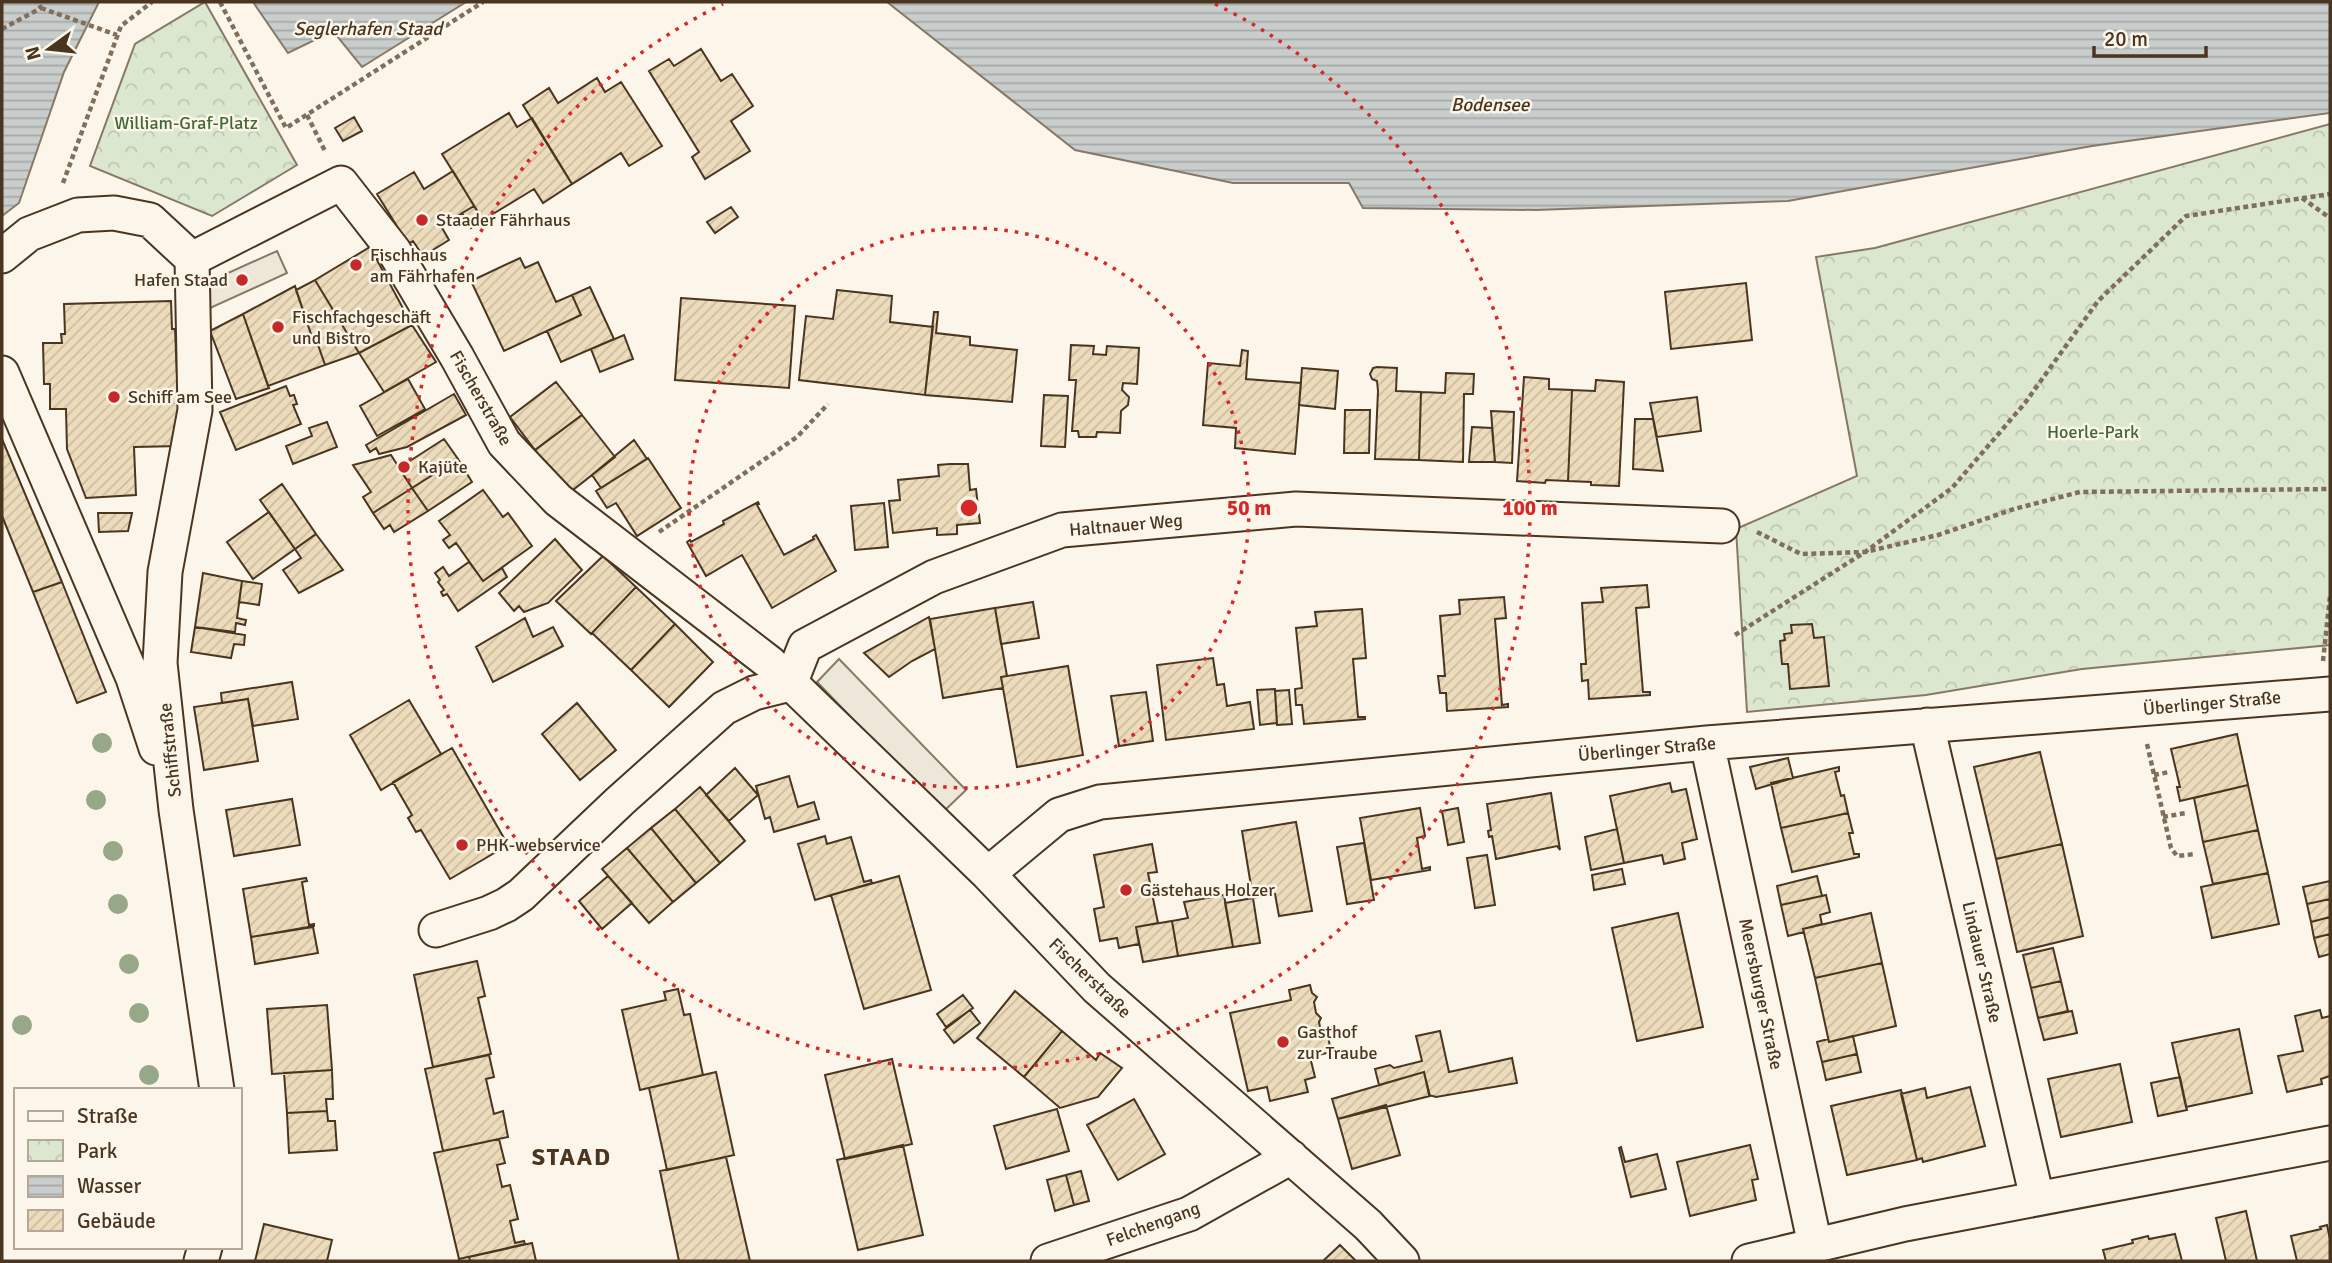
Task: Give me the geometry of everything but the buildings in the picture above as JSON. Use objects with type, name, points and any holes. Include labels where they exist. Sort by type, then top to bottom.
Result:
[{"type":"street","name":"Fischerstraße","points":[[191,259],[341,183],[394,251],[504,443],[558,500],[770,663],[988,874],[1097,988],[1368,1225],[1402,1261]]},
{"type":"street","points":[[2,256],[29,234],[78,215],[114,213],[150,220],[191,259]]},
{"type":"street","name":"Schiffstraße","points":[[191,259],[195,410],[165,572],[160,663],[176,810],[217,1088]]},
{"type":"street","points":[[2,373],[133,678],[176,810]]},
{"type":"street","name":"Haltnauer Weg","points":[[790,684],[805,646],[934,577],[1062,530],[1296,509],[1723,526]]},
{"type":"street","name":"Überlinger Straße","points":[[988,874],[1059,815],[1100,802],[1707,743],[2139,709],[2327,679]]},
{"type":"street","points":[[436,930],[506,905],[521,895],[724,708],[754,694],[790,684]]},
{"type":"street","name":"Lindauer Straße","points":[[1927,726],[2037,1198]]},
{"type":"street","name":"Meersburger Straße","points":[[1707,743],[1815,1245]]},
{"type":"street","points":[[1749,1261],[2037,1198],[2330,1143]]},
{"type":"street","name":"Felchengang","points":[[1048,1261],[1189,1214],[1291,1157]]},
{"type":"path","points":[[37,2],[41,8],[117,35]]},
{"type":"path","points":[[47,227],[121,26],[152,2]]},
{"type":"path","points":[[220,2],[286,128],[483,2]]},
{"type":"path","points":[[2,29],[41,8]]},
{"type":"path","points":[[1735,635],[1866,552],[1952,488],[2025,403],[2098,301],[2186,216],[2330,194]]},
{"type":"path","points":[[2302,198],[2330,218]]},
{"type":"path","points":[[628,554],[797,437],[828,404]]},
{"type":"path","points":[[1755,531],[1801,554],[1866,552],[1938,536],[2014,509],[2080,492],[2330,489]]},
{"type":"path","points":[[2327,679],[2330,596]]},
{"type":"path","points":[[2139,709],[2174,854],[2182,857],[2196,854]]},
{"type":"path","points":[[2154,775],[2169,772]]},
{"type":"path","points":[[2163,817],[2186,813]]},
{"type":"green space","name":"William-Graf-Platz","points":[[205,2],[297,165],[212,216],[90,166],[135,44]]},
{"type":"green space","name":"Hoerle-Park","points":[[2330,124],[2330,645],[2082,669],[1926,695],[1747,712],[1736,529],[1857,476],[1816,257],[1875,248]]},
{"type":"shaded area","name":"Hafen Staad","points":[[277,251],[287,273],[208,309],[197,287]]},
{"type":"shaded area","points":[[839,659],[966,790],[943,812],[817,682]]},
{"type":"water","points":[[2,2],[99,2],[64,72],[19,203],[2,216]]},
{"type":"water","name":"Seglerhafen Staad","points":[[253,2],[466,2],[362,67],[333,31],[288,53]]},
{"type":"water","name":"Bodensee","points":[[887,2],[2330,2],[2330,113],[2092,146],[1788,201],[1536,210],[1363,208],[1349,183],[1233,183],[1075,150]]},
{"type":"place","name":"Staader Fährhaus","points":[[422,220]]},
{"type":"place","name":"Fischhaus am Fährhafen","points":[[356,265]]},
{"type":"place","name":"Hafen Staad","points":[[242,280]]},
{"type":"place","name":"Fischfachgeschäft und Bistro","points":[[278,327]]},
{"type":"place","name":"Schiff am See","points":[[114,397]]},
{"type":"place","name":"Kajüte","points":[[404,467]]},
{"type":"place","name":"PHK-webservice","points":[[462,845]]},
{"type":"place","name":"Gästehaus Holzer","points":[[1126,890]]},
{"type":"place","name":"Gasthof zur Traube","points":[[1283,1042]]},
{"type":"district","name":"STAAD","points":[[572,1157]]}]
